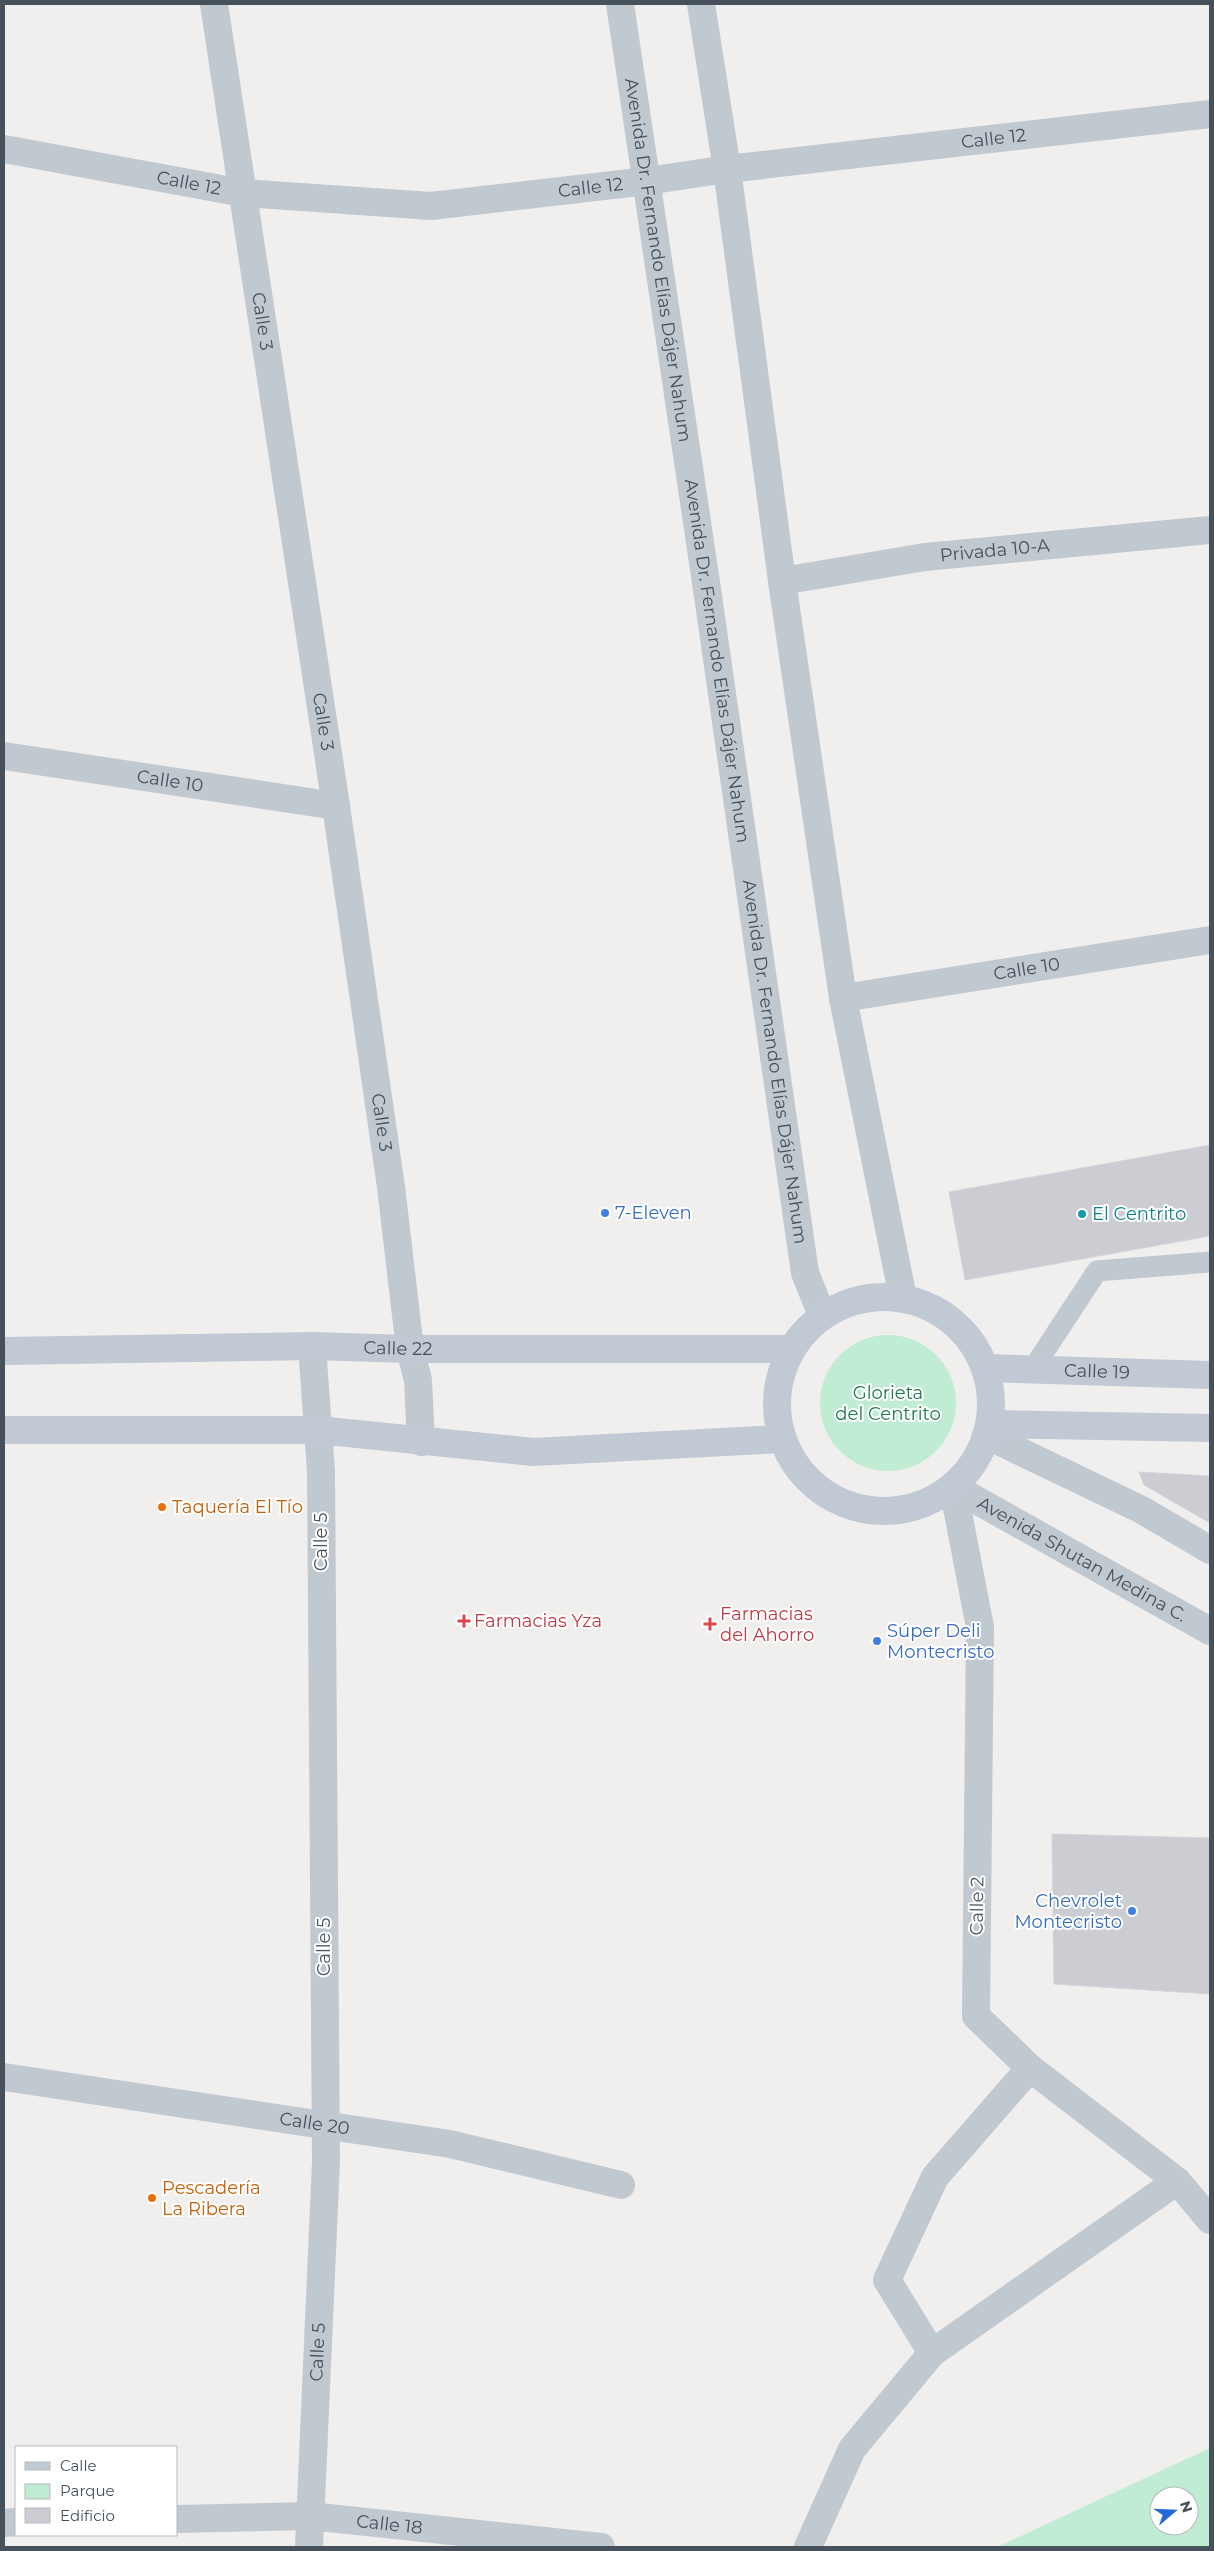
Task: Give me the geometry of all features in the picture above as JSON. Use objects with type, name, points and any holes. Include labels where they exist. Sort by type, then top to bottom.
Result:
[{"type":"main road","points":[[903,1298],[930,1307],[963,1332],[985,1368],[991,1396],[988,1429],[969,1469],[954,1487],[922,1506],[882,1513],[844,1505],[806,1479],[781,1439],[776,1393],[790,1349],[822,1315],[848,1303],[866,1299],[903,1298]]},
{"type":"main road","name":"Calle 22","points":[[4,1351],[312,1346],[410,1349],[790,1349]]},
{"type":"main road","name":"Calle 19","points":[[985,1368],[1210,1375]]},
{"type":"main road","points":[[988,1429],[1210,1428]]},
{"type":"main road","points":[[4,1430],[318,1430],[533,1452],[781,1439]]},
{"type":"street","name":"Calle 3","points":[[214,4],[336,806],[391,1187],[410,1349],[418,1380],[421,1442]]},
{"type":"street","name":"Avenida Dr. Fernando Elías Dájer Nahum","points":[[620,4],[805,1273],[822,1315]]},
{"type":"street","points":[[701,4],[727,169],[782,581],[843,998],[903,1298]]},
{"type":"street","name":"Calle 12","points":[[4,149],[243,192],[431,206],[647,181],[727,169],[1210,114]]},
{"type":"street","name":"Privada 10-A","points":[[782,581],[925,557],[1210,530]]},
{"type":"street","name":"Calle 10","points":[[4,756],[336,806]]},
{"type":"street","name":"Calle 10","points":[[843,998],[1210,940]]},
{"type":"street","name":"Calle 5","points":[[309,2547],[325,2127],[321,1471],[312,1346]]},
{"type":"street","points":[[988,1429],[1142,1510],[1210,1550]]},
{"type":"street","name":"Avenida Shutan Medina C.","points":[[954,1487],[1210,1631]]},
{"type":"street","name":"Calle 2","points":[[954,1487],[980,1627],[976,2016],[1030,2068],[1177,2181],[1210,2220]]},
{"type":"street","points":[[932,2352],[887,2280],[934,2177],[1030,2068]]},
{"type":"street","name":"Calle 20","points":[[4,2077],[325,2127],[450,2144],[621,2185]]},
{"type":"street","points":[[808,2547],[852,2449],[932,2352],[1177,2181]]},
{"type":"street","name":"Calle 18","points":[[178,2519],[310,2516],[600,2547]]},
{"type":"lane","points":[[1032,1370],[1096,1271],[1210,1262]]},
{"type":"green space","name":"Glorieta del Centrito","points":[[888,1335],[914,1340],[926,1346],[936,1355],[945,1365],[951,1377],[956,1403],[951,1429],[945,1441],[936,1451],[926,1460],[914,1466],[888,1471],[862,1466],[850,1460],[840,1451],[831,1441],[825,1429],[820,1403],[825,1377],[831,1365],[840,1355],[850,1346],[862,1340]]},
{"type":"green space","points":[[1210,2448],[1210,2547],[997,2547]]},
{"type":"building","name":"El Centrito","points":[[1210,1145],[1210,1236],[965,1280],[949,1192]]},
{"type":"building","points":[[1139,1472],[1210,1476],[1210,1523],[1144,1485]]},
{"type":"building","name":"Chevrolet Montecristo","points":[[1052,1834],[1210,1838],[1210,1994],[1054,1984]]},
{"type":"place","name":"7-Eleven","points":[[605,1213]]},
{"type":"place","name":"El Centrito","points":[[1082,1214]]},
{"type":"place","name":"Taquería El Tío","points":[[162,1507]]},
{"type":"place","name":"Farmacias Yza","points":[[464,1621]]},
{"type":"place","name":"Farmacias del Ahorro","points":[[710,1624]]},
{"type":"place","name":"Súper Deli Montecristo","points":[[877,1641]]},
{"type":"place","name":"Chevrolet Montecristo","points":[[1132,1911]]},
{"type":"place","name":"Pescadería La Ribera","points":[[152,2198]]}]
